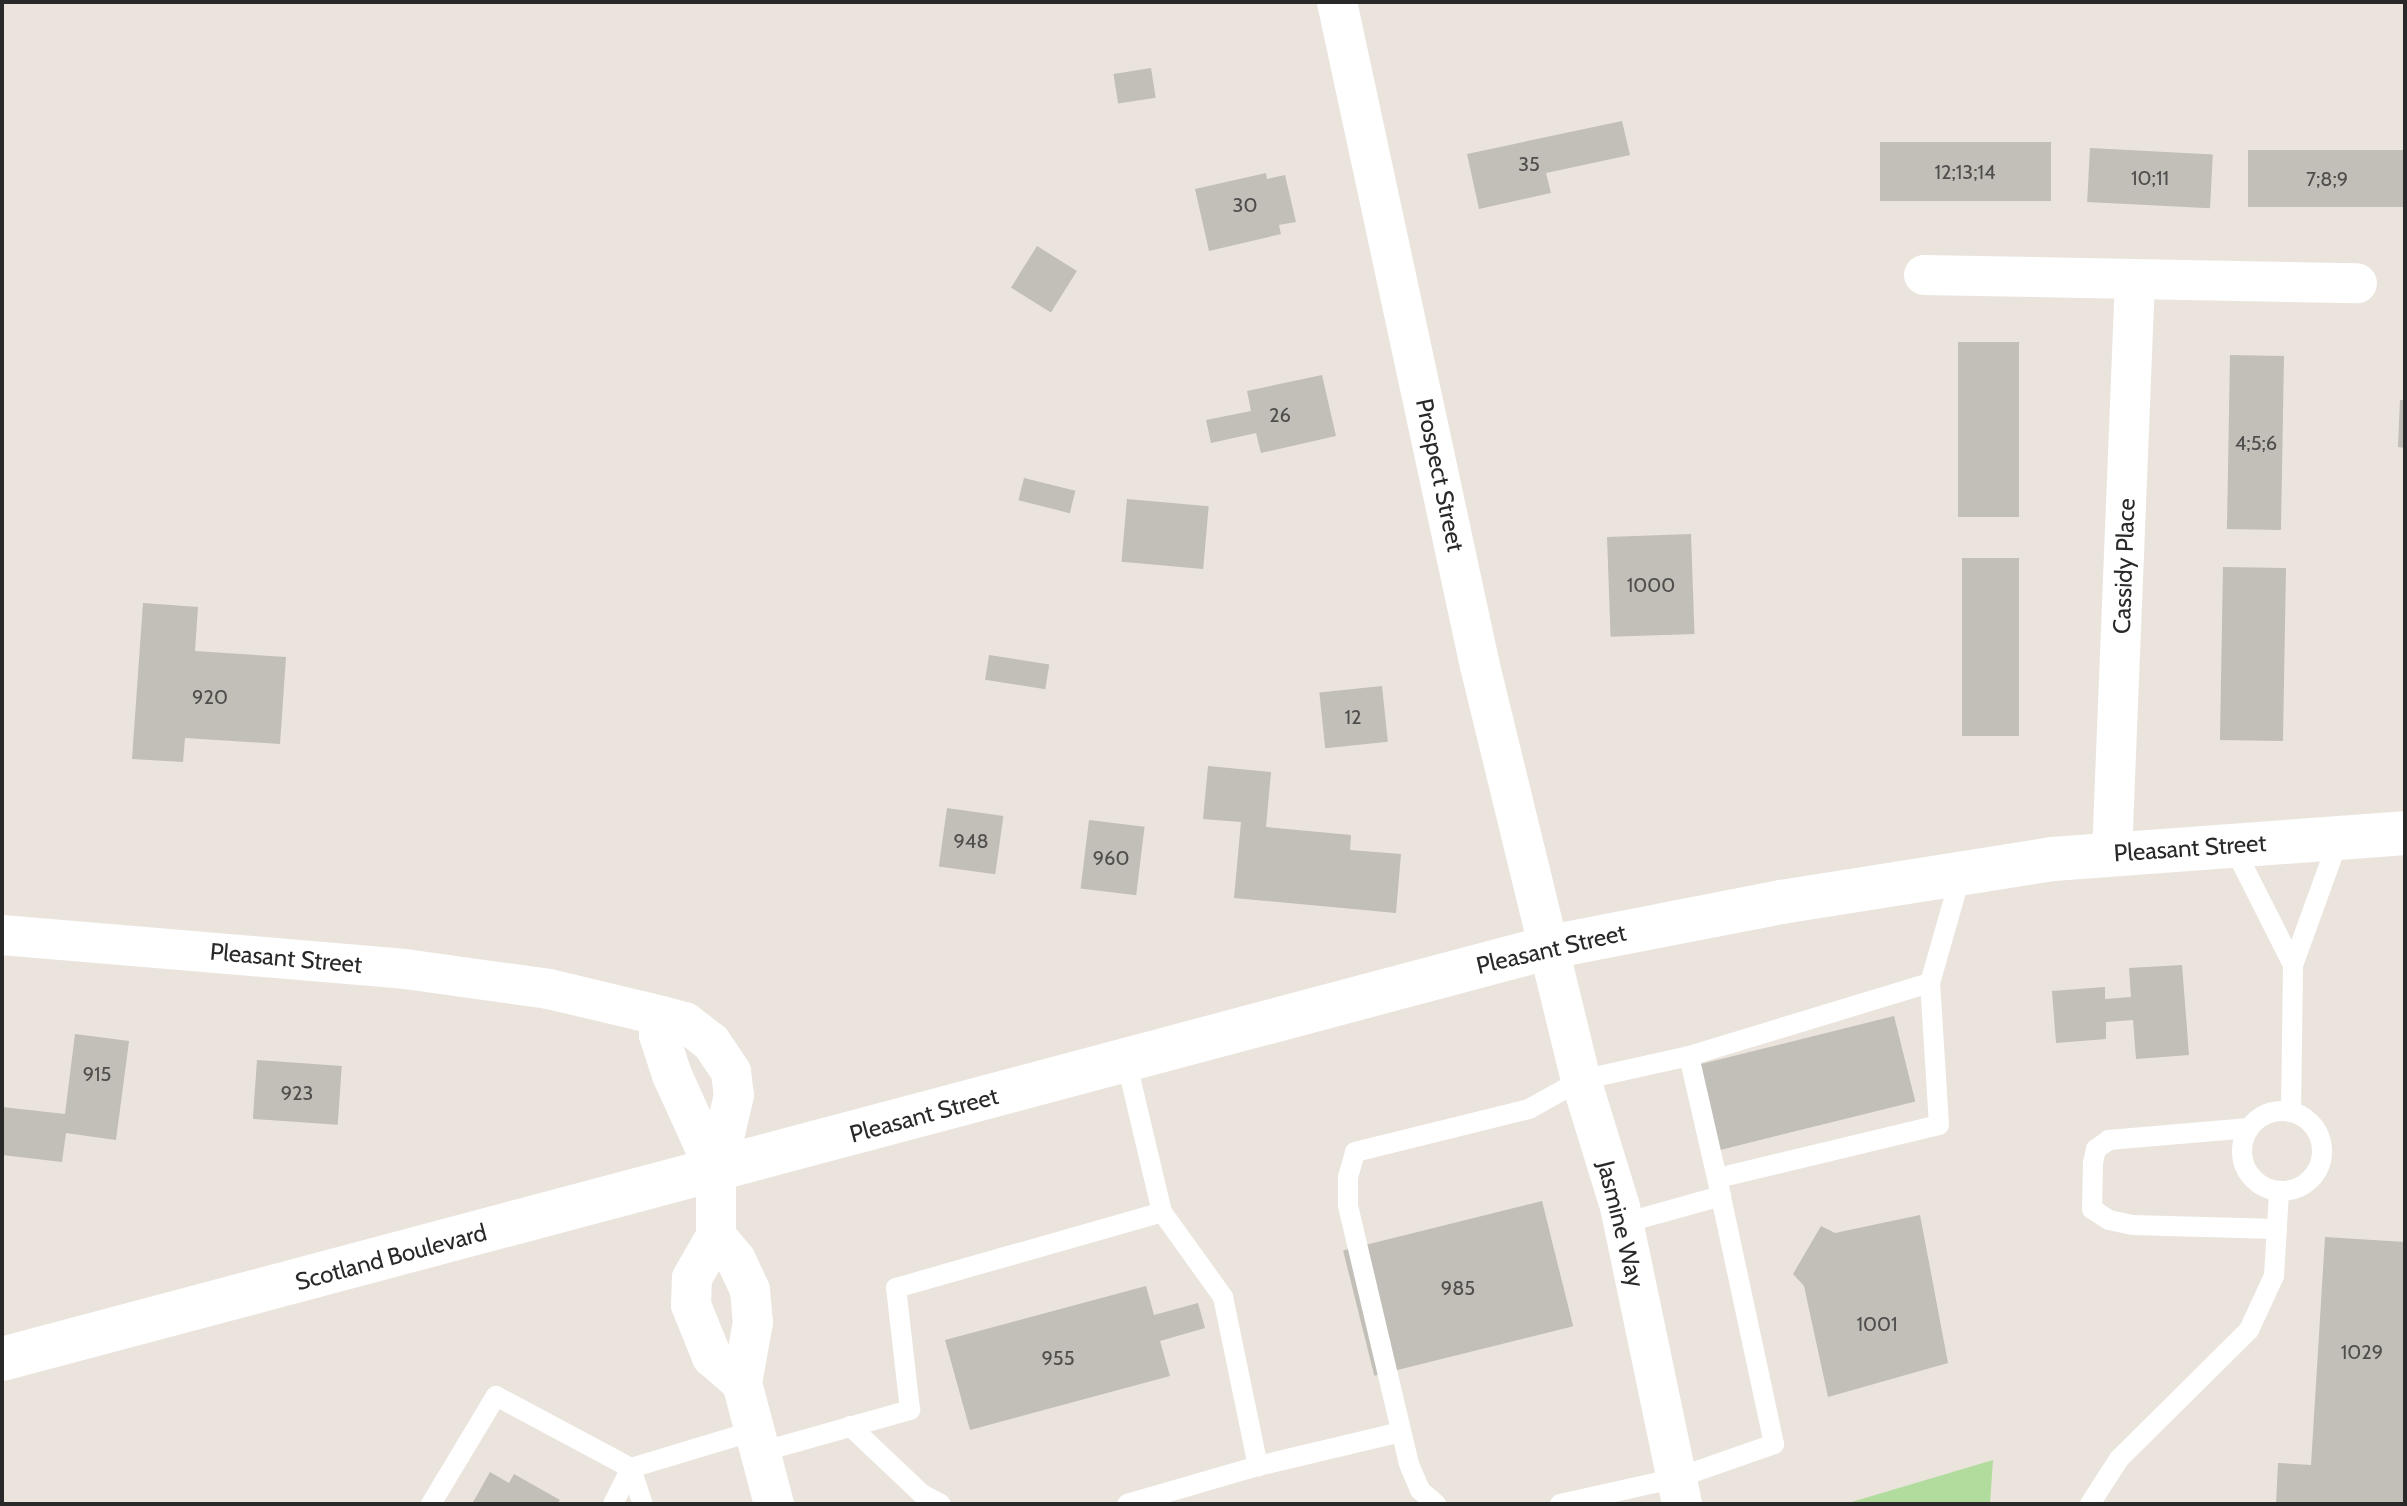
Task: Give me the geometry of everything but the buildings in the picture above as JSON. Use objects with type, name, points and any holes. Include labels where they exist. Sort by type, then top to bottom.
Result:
[{"type":"main road","name":"Pleasant Street","points":[[716,1172],[1550,947],[1962,871],[2112,854],[2405,833]]},
{"type":"main road","name":"Scotland Boulevard","points":[[2,1359],[716,1172]]},
{"type":"street","name":"Prospect Street","points":[[1337,2],[1480,666],[1550,947]]},
{"type":"street","points":[[1924,275],[2357,283]]},
{"type":"street","name":"Cassidy Place","points":[[2112,854],[2135,279]]},
{"type":"street","name":"Pleasant Street","points":[[2,935],[405,969],[549,989],[685,1022],[711,1042],[731,1072],[734,1095],[716,1172]]},
{"type":"street","name":"Jasmine Way","points":[[1550,947],[1581,1080],[1624,1223],[1680,1491]]},
{"type":"street","points":[[662,1016],[659,1035],[672,1075],[694,1112],[716,1172],[716,1236],[692,1278],[691,1305],[712,1357],[742,1383]]},
{"type":"street","points":[[716,1236],[736,1260],[750,1290],[753,1322],[742,1383],[760,1441],[774,1504]]},
{"type":"lane","points":[[2291,1112],[2293,965],[2339,838]]},
{"type":"lane","points":[[2232,844],[2293,965]]},
{"type":"lane","points":[[1624,1223],[1720,1187],[1939,1125],[1930,983],[1962,871]]},
{"type":"lane","points":[[1436,1504],[1420,1490],[1401,1432],[1348,1205],[1348,1177],[1355,1152],[1529,1109],[1581,1080],[1689,1056],[1930,983]]},
{"type":"lane","points":[[1560,1504],[1680,1491],[1774,1444],[1689,1056]]},
{"type":"lane","points":[[1126,1060],[1162,1212],[1223,1297],[1258,1466]]},
{"type":"lane","points":[[2249,1128],[2241,1148],[2246,1169],[2259,1185],[2279,1192],[2299,1188],[2315,1176],[2323,1158],[2321,1138],[2309,1121],[2291,1112],[2275,1111],[2249,1128],[2109,1140],[2096,1149],[2092,1209],[2109,1220],[2132,1225],[2277,1229]]},
{"type":"lane","points":[[2090,1504],[2119,1459],[2249,1330],[2269,1296],[2279,1192]]},
{"type":"lane","points":[[431,1504],[496,1396],[631,1468],[850,1426],[910,1410],[896,1288],[1162,1212]]},
{"type":"lane","points":[[850,1426],[922,1494],[941,1504]]},
{"type":"lane","points":[[1127,1504],[1258,1466],[1401,1432]]},
{"type":"lane","points":[[631,1468],[640,1501]]},
{"type":"lane","points":[[613,1504],[631,1468]]},
{"type":"green space","points":[[1993,1460],[1990,1504],[1845,1504]]}]
